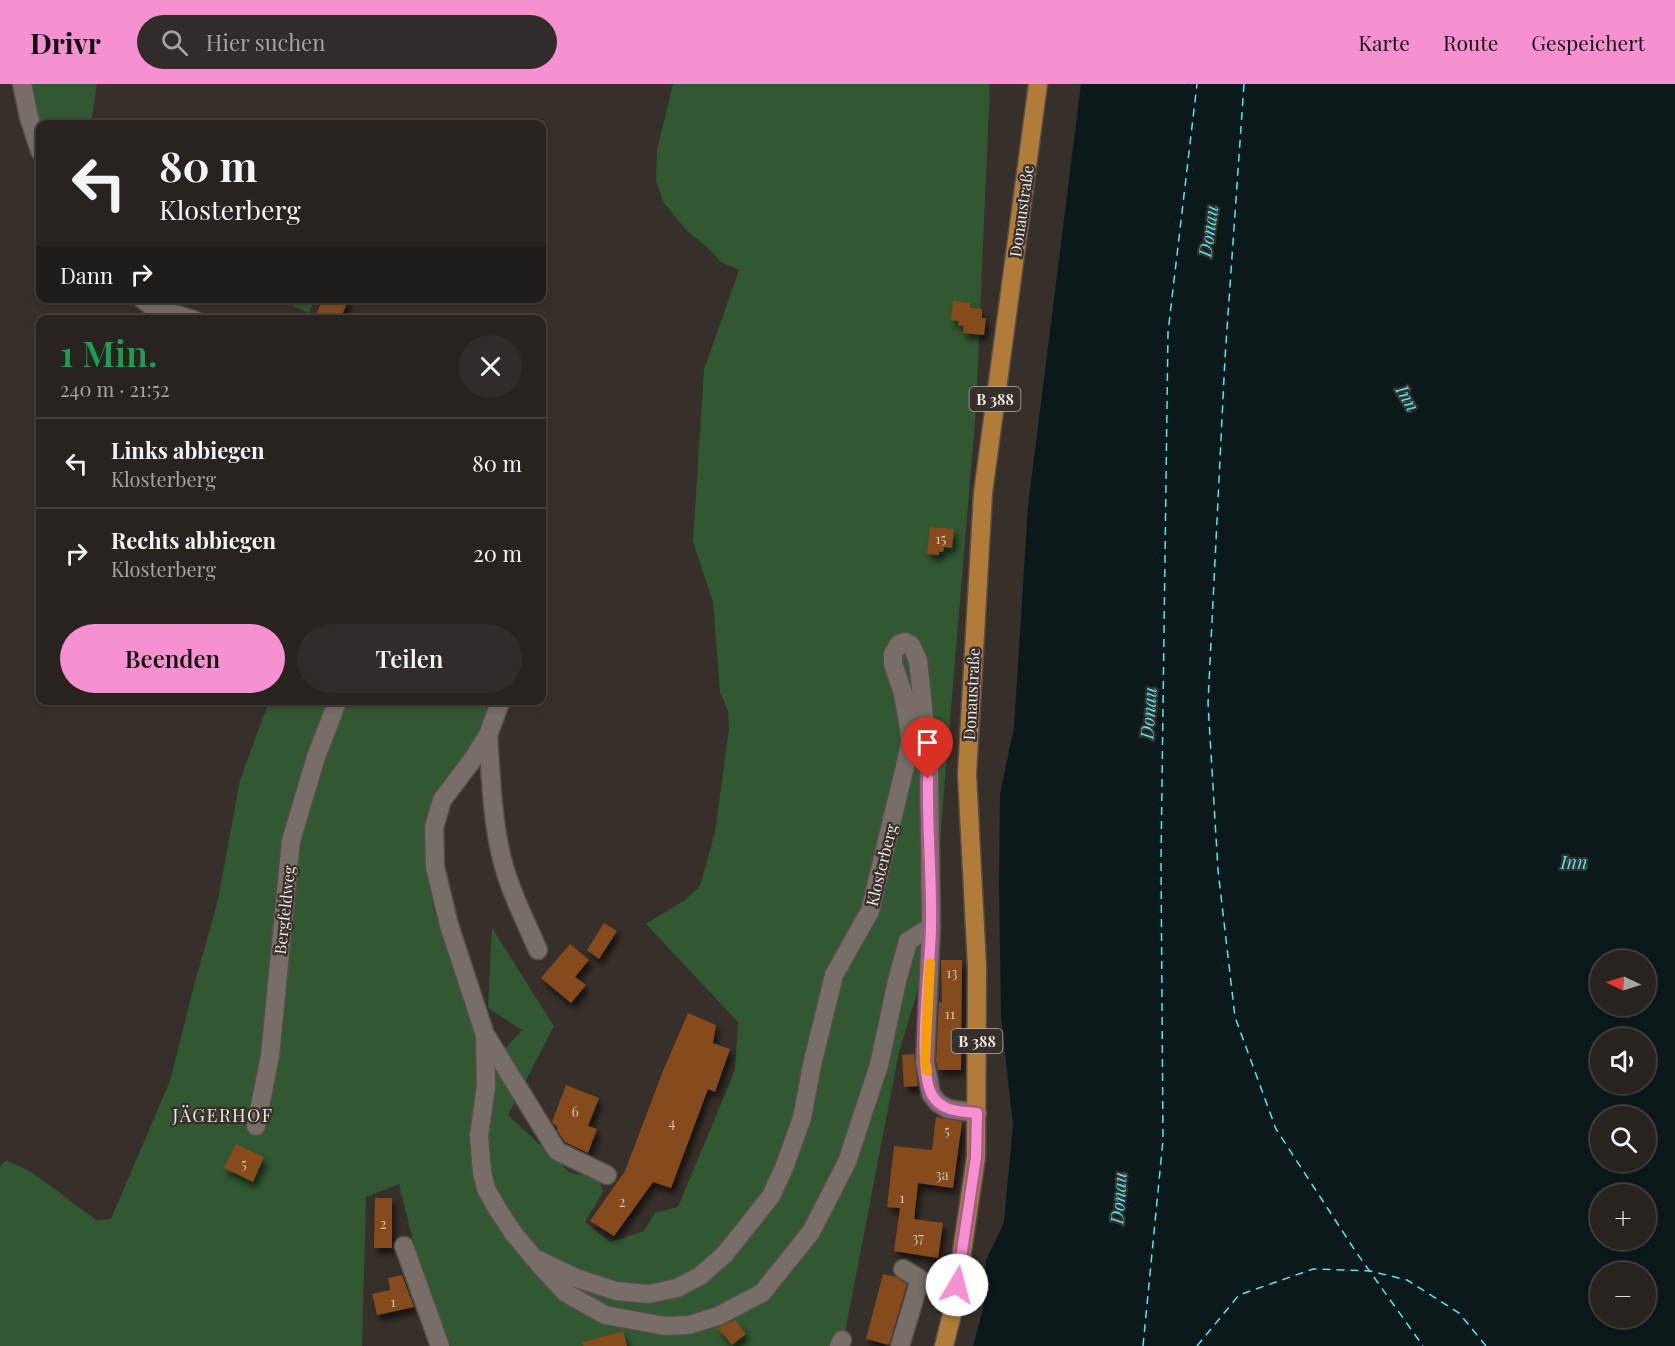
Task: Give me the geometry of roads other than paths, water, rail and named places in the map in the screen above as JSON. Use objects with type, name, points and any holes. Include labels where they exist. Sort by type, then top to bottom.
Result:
[{"type":"main road","name":"Donaustraße","points":[[944,1346],[954,1306],[976,1157],[977,967],[967,774],[982,493],[1038,84]]},
{"type":"street","points":[[22,84],[36,138]]},
{"type":"street","points":[[148,303],[156,309],[177,315]]},
{"type":"street","name":"Klosterberg","points":[[534,1258],[576,1278],[616,1291],[649,1294],[677,1288],[700,1276],[725,1254],[771,1196],[802,1118],[812,1065],[834,975],[870,911],[902,779],[910,742],[909,728],[903,693],[893,664],[893,654],[899,644],[905,642],[911,645],[918,660],[927,736],[931,927],[925,1062],[931,1094],[938,1103],[948,1109],[977,1113]]},
{"type":"street","name":"Bergfeldweg","points":[[256,1126],[270,1056],[291,841],[316,757],[336,705]]},
{"type":"street","name":"Klosterberg","points":[[499,705],[488,735],[442,800],[434,827],[435,867],[449,925],[485,1035],[486,1086],[479,1136],[486,1190],[514,1234],[534,1258],[566,1293],[585,1305],[605,1315],[638,1322],[665,1326],[689,1325],[718,1316],[762,1293],[811,1232],[847,1162],[879,1065],[908,941],[931,927]]},
{"type":"street","points":[[488,735],[494,815],[502,860],[513,896],[538,950]]},
{"type":"street","points":[[485,1035],[557,1151],[607,1175]]},
{"type":"street","points":[[404,1246],[440,1346]]},
{"type":"street","points":[[900,1346],[920,1279],[903,1269]]},
{"type":"water","points":[[1081,84],[1675,84],[1675,1346],[973,1346],[983,1309],[986,1260],[1004,1222],[1013,1125],[1001,1017],[999,884],[1000,794],[1014,727],[1028,506]]},
{"type":"district","name":"JÄGERHOF","points":[[223,1115]]},
{"type":"water label","name":"Donau","points":[[1208,231]]},
{"type":"water label","name":"Inn","points":[[1408,398]]},
{"type":"water label","name":"Donau","points":[[1148,713]]},
{"type":"water label","name":"Inn","points":[[1574,862]]},
{"type":"water label","name":"Donau","points":[[1118,1198]]}]
